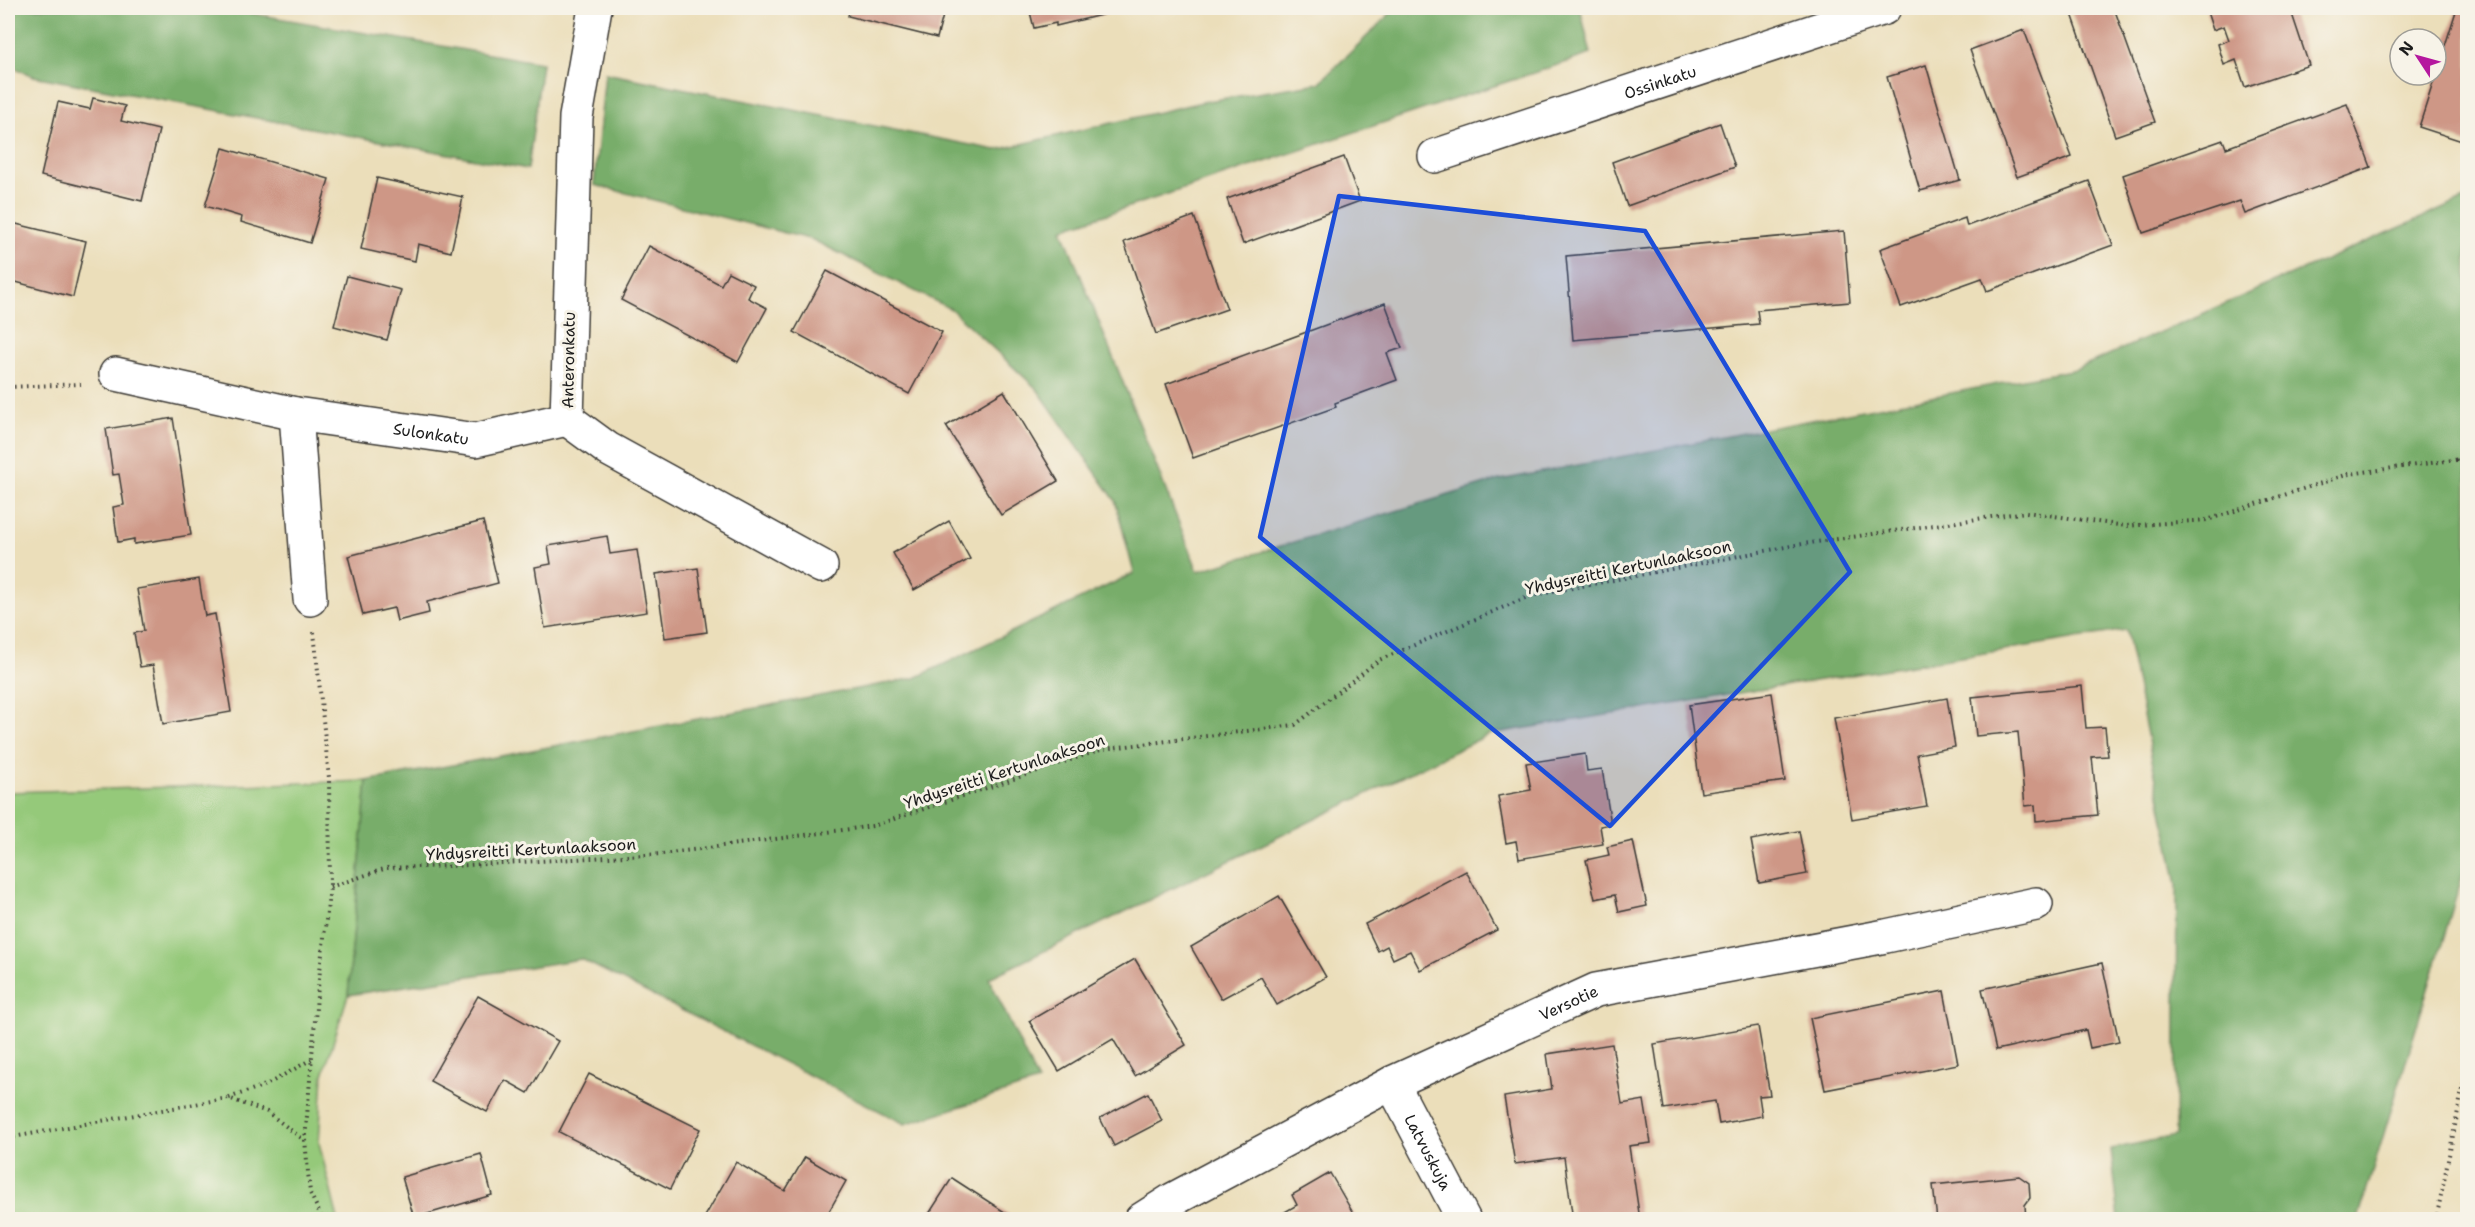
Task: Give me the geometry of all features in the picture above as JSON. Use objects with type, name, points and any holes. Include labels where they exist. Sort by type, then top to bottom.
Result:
[{"type":"street","name":"Anteronkatu","points":[[595,8],[576,117],[567,419],[608,448],[821,566]]},
{"type":"street","name":"Ossinkatu","points":[[1435,156],[1884,8]]},
{"type":"street","name":"Sulonkatu","points":[[116,374],[296,414],[476,440],[567,419]]},
{"type":"street","points":[[296,414],[310,599]]},
{"type":"street","name":"Versotie","points":[[1140,1220],[1173,1199],[1392,1083],[1596,990],[1886,936],[2036,904]]},
{"type":"street","name":"Latvuskuja","points":[[1392,1083],[1464,1220]]},
{"type":"path","points":[[8,387],[99,383],[116,374]]},
{"type":"path","name":"Yhdysreitti Kertunlaaksoon","points":[[330,886],[387,868],[663,854],[873,826],[1103,749],[1295,725],[1379,660],[1530,596],[1796,545],[2026,512],[2126,526],[2207,520],[2349,474],[2468,458]]},
{"type":"path","points":[[2455,460],[2468,466]]},
{"type":"path","points":[[310,599],[329,778],[330,886],[305,1140],[310,1193],[323,1220]]},
{"type":"path","points":[[8,1138],[228,1098],[268,1084],[312,1059]]},
{"type":"path","points":[[2436,1220],[2468,1061]]},
{"type":"path","points":[[228,1098],[267,1112],[305,1140]]},
{"type":"highlighted area","points":[[1339,196],[1645,231],[1850,572],[1610,826],[1260,537]]},
{"type":"green space","points":[[8,8],[220,8],[542,63],[528,169],[33,76],[8,65]]},
{"type":"green space","points":[[1396,8],[1580,8],[1591,54],[1062,229],[1198,571],[1495,481],[2076,369],[2467,198],[2467,861],[2358,1219],[2119,1219],[2111,1149],[2175,1136],[2177,885],[2126,630],[1490,734],[989,978],[1038,1082],[905,1124],[581,959],[348,995],[367,781],[915,678],[1134,573],[1115,500],[1037,389],[951,309],[813,240],[594,185],[605,73],[996,150],[1202,102],[1319,83]]},
{"type":"green space","points":[[367,781],[348,995],[323,1075],[319,1143],[338,1219],[8,1219],[8,792]]},
{"type":"building","points":[[850,8],[945,8],[937,38],[848,16]]},
{"type":"building","points":[[1029,8],[1130,8],[1056,26],[1056,23],[1034,28]]},
{"type":"building","points":[[2080,8],[2114,8],[2155,122],[2115,136],[2071,11]]},
{"type":"building","points":[[2216,8],[2290,8],[2309,65],[2245,87],[2236,60],[2224,65],[2218,44],[2229,40],[2224,26],[2213,30],[2207,12]]},
{"type":"building","points":[[2457,8],[2468,8],[2468,143],[2419,127],[2432,87],[2448,87],[2448,36]]},
{"type":"building","points":[[2024,30],[2072,157],[2017,177],[1970,50]]},
{"type":"building","points":[[1926,65],[1960,180],[1920,191],[1887,77]]},
{"type":"building","points":[[93,98],[125,106],[121,121],[159,130],[142,201],[41,176],[58,102],[90,109]]},
{"type":"building","points":[[2347,104],[2371,167],[2245,214],[2240,201],[2143,233],[2123,175],[2223,140],[2226,148]]},
{"type":"building","points":[[1720,123],[1735,167],[1627,206],[1612,162]]},
{"type":"building","points":[[223,148],[329,179],[310,243],[241,222],[242,217],[205,206]]},
{"type":"building","points":[[1344,157],[1360,201],[1243,244],[1227,199]]},
{"type":"building","points":[[377,178],[463,197],[451,252],[418,244],[415,261],[361,249]]},
{"type":"building","points":[[2089,181],[2113,245],[1987,291],[1982,278],[1901,307],[1880,249],[1965,218],[1967,226]]},
{"type":"building","points":[[1194,216],[1227,309],[1156,334],[1124,242]]},
{"type":"building","points":[[8,222],[86,241],[73,297],[8,280]]},
{"type":"building","points":[[1844,231],[1850,302],[1757,310],[1759,324],[1573,340],[1566,256]]},
{"type":"building","points":[[649,246],[721,285],[728,272],[754,285],[748,298],[767,308],[738,362],[621,300]]},
{"type":"building","points":[[827,271],[942,332],[909,394],[794,332]]},
{"type":"building","points":[[347,276],[401,290],[387,340],[334,326]]},
{"type":"building","points":[[1385,303],[1402,348],[1387,353],[1397,380],[1335,403],[1336,407],[1193,458],[1166,384]]},
{"type":"building","points":[[1004,391],[1058,481],[1001,515],[946,426]]},
{"type":"building","points":[[173,418],[191,535],[134,544],[134,539],[118,542],[113,507],[124,505],[119,474],[113,475],[106,429]]},
{"type":"building","points":[[483,521],[498,583],[427,602],[429,613],[397,621],[394,608],[363,615],[348,556]]},
{"type":"building","points":[[949,521],[970,559],[914,590],[893,553]]},
{"type":"building","points":[[607,536],[610,554],[637,550],[647,612],[545,628],[535,567],[551,564],[548,546]]},
{"type":"building","points":[[698,568],[707,632],[665,638],[656,574]]},
{"type":"building","points":[[199,579],[205,616],[215,614],[231,712],[163,724],[153,665],[140,667],[134,633],[144,631],[137,589]]},
{"type":"building","points":[[2082,686],[2086,728],[2105,727],[2108,756],[2092,757],[2098,815],[2036,821],[2035,805],[2025,806],[2018,732],[1976,736],[1972,697]]},
{"type":"building","points":[[1772,693],[1785,781],[1701,793],[1689,705]]},
{"type":"building","points":[[1947,698],[1955,747],[1917,754],[1927,806],[1852,819],[1834,718]]},
{"type":"building","points":[[1585,754],[1587,771],[1602,769],[1611,824],[1600,826],[1603,844],[1519,859],[1516,841],[1506,843],[1498,796],[1531,790],[1526,763]]},
{"type":"building","points":[[1799,831],[1807,874],[1759,883],[1751,840]]},
{"type":"building","points":[[1633,841],[1647,906],[1619,912],[1615,895],[1595,899],[1586,860],[1609,855],[1607,847]]},
{"type":"building","points":[[1466,871],[1497,930],[1420,970],[1410,951],[1393,959],[1387,946],[1378,951],[1365,924]]},
{"type":"building","points":[[1279,896],[1326,977],[1277,1005],[1261,977],[1221,999],[1191,947]]},
{"type":"building","points":[[1135,959],[1186,1045],[1135,1076],[1113,1039],[1059,1071],[1029,1021]]},
{"type":"building","points":[[2102,963],[2119,1042],[2090,1048],[2086,1030],[1996,1050],[1982,989]]},
{"type":"building","points":[[1944,991],[1958,1064],[1825,1090],[1810,1018]]},
{"type":"building","points":[[478,996],[558,1041],[528,1093],[505,1080],[487,1112],[430,1081]]},
{"type":"building","points":[[1758,1026],[1770,1095],[1759,1096],[1762,1116],[1719,1124],[1715,1101],[1664,1109],[1654,1044]]},
{"type":"building","points":[[1612,1044],[1622,1104],[1644,1100],[1651,1143],[1629,1146],[1640,1220],[1573,1220],[1564,1157],[1515,1164],[1504,1097],[1552,1089],[1547,1054]]},
{"type":"building","points":[[589,1074],[700,1129],[670,1189],[559,1132]]},
{"type":"building","points":[[1148,1093],[1162,1121],[1114,1146],[1100,1118]]},
{"type":"building","points":[[481,1154],[492,1195],[414,1218],[402,1177]]},
{"type":"building","points":[[805,1157],[846,1181],[824,1220],[703,1220],[736,1162],[785,1191]]},
{"type":"building","points":[[1330,1173],[1357,1220],[1271,1220],[1297,1205],[1292,1195]]},
{"type":"building","points":[[2019,1176],[2029,1183],[2030,1198],[2025,1205],[2026,1220],[1937,1220],[1933,1185]]},
{"type":"building","points":[[952,1178],[1017,1220],[925,1220]]}]
